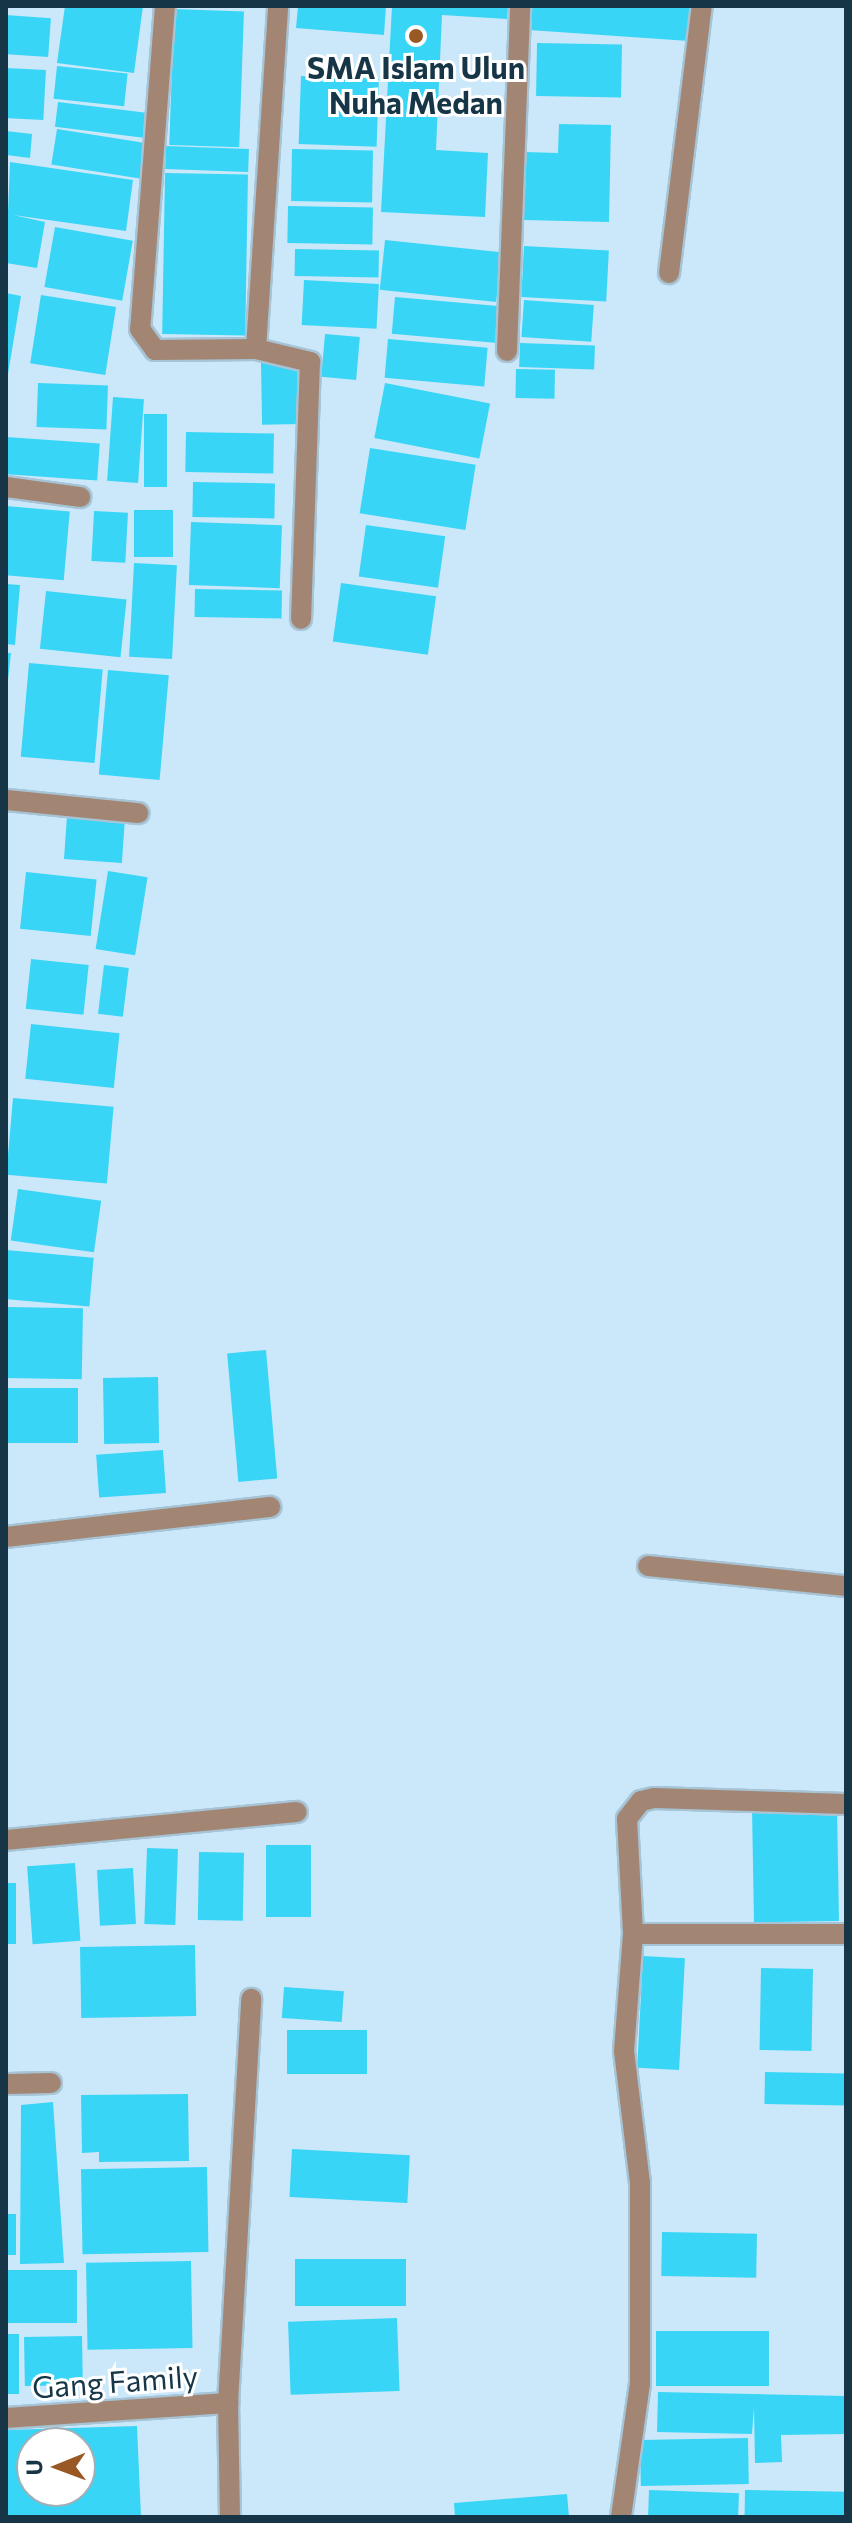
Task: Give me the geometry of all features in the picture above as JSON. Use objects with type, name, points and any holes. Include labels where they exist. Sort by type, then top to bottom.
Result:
[{"type":"street","points":[[165,6],[140,329],[155,350],[256,349],[310,362],[301,619]]},
{"type":"street","points":[[256,349],[278,6]]},
{"type":"street","points":[[507,351],[520,6]]},
{"type":"street","points":[[669,273],[702,6]]},
{"type":"street","points":[[6,487],[80,497]]},
{"type":"street","points":[[6,804],[138,813]]},
{"type":"street","points":[[6,1537],[270,1507]]},
{"type":"street","points":[[648,1566],[846,1586]]},
{"type":"street","points":[[621,2517],[640,2384],[640,2170],[624,2051],[633,1934],[627,1819],[641,1801],[846,1804]]},
{"type":"street","points":[[6,1840],[297,1812]]},
{"type":"street","points":[[633,1934],[846,1934]]},
{"type":"street","points":[[230,2517],[228,2403],[251,1999]]},
{"type":"street","points":[[6,2084],[51,2083]]},
{"type":"street","name":"Gang Family","points":[[6,2418],[228,2403]]},
{"type":"building","points":[[65,6],[143,6],[134,73],[57,63]]},
{"type":"building","points":[[298,6],[386,6],[384,35],[296,28]]},
{"type":"building","points":[[392,6],[508,6],[507,19],[442,15],[436,150],[488,153],[485,217],[381,212]]},
{"type":"building","points":[[531,6],[691,6],[689,41],[529,30]]},
{"type":"building","points":[[174,9],[244,11],[239,147],[169,145]]},
{"type":"building","points":[[6,15],[51,18],[48,57],[6,54]]},
{"type":"building","points":[[537,43],[622,44],[621,97],[536,96]]},
{"type":"building","points":[[57,66],[128,73],[124,106],[54,99]]},
{"type":"building","points":[[6,68],[46,70],[43,120],[6,118]]},
{"type":"building","points":[[301,76],[379,79],[377,147],[299,144]]},
{"type":"building","points":[[58,102],[154,114],[151,139],[55,127]]},
{"type":"building","points":[[559,124],[611,125],[609,222],[523,220],[524,152],[558,153]]},
{"type":"building","points":[[57,129],[147,143],[141,179],[51,165]]},
{"type":"building","points":[[6,131],[32,134],[30,158],[6,155]]},
{"type":"building","points":[[166,146],[249,149],[248,172],[165,169]]},
{"type":"building","points":[[292,149],[373,150],[372,202],[291,201]]},
{"type":"building","points":[[10,162],[133,180],[126,231],[13,215],[45,222],[37,268],[6,263]]},
{"type":"building","points":[[165,173],[248,174],[245,335],[162,334]]},
{"type":"building","points":[[288,206],[373,207],[372,244],[287,243]]},
{"type":"building","points":[[55,227],[133,241],[122,301],[44,287]]},
{"type":"building","points":[[385,240],[501,252],[496,302],[380,290]]},
{"type":"building","points":[[524,246],[609,250],[606,301],[521,297]]},
{"type":"building","points":[[295,249],[379,250],[379,277],[295,276]]},
{"type":"building","points":[[304,280],[379,284],[377,329],[302,325]]},
{"type":"building","points":[[6,293],[21,296],[8,374],[6,374]]},
{"type":"building","points":[[41,295],[116,307],[105,375],[30,363]]},
{"type":"building","points":[[395,297],[504,306],[500,343],[392,334]]},
{"type":"building","points":[[524,300],[594,305],[591,342],[521,337]]},
{"type":"building","points":[[325,334],[360,337],[356,380],[321,377]]},
{"type":"building","points":[[388,339],[488,348],[484,387],[385,378]]},
{"type":"building","points":[[520,343],[595,346],[594,370],[519,367]]},
{"type":"building","points":[[300,362],[301,424],[262,425],[261,363]]},
{"type":"building","points":[[516,369],[555,370],[554,399],[515,398]]},
{"type":"building","points":[[38,383],[108,385],[106,429],[36,427]]},
{"type":"building","points":[[385,383],[490,403],[479,458],[374,438]]},
{"type":"building","points":[[113,397],[144,399],[138,483],[107,481]]},
{"type":"building","points":[[144,414],[167,414],[167,487],[144,487]]},
{"type":"building","points":[[186,432],[274,434],[273,474],[185,472]]},
{"type":"building","points":[[6,437],[100,444],[97,480],[6,474]]},
{"type":"building","points":[[370,448],[476,465],[465,530],[360,513]]},
{"type":"building","points":[[193,482],[275,483],[274,518],[192,517]]},
{"type":"building","points":[[6,506],[70,512],[64,580],[6,575]]},
{"type":"building","points":[[134,510],[173,510],[173,557],[134,557]]},
{"type":"building","points":[[94,511],[128,513],[125,563],[91,561]]},
{"type":"building","points":[[191,522],[282,525],[280,588],[189,585]]},
{"type":"building","points":[[366,525],[445,536],[438,588],[359,576]]},
{"type":"building","points":[[134,563],[177,565],[172,659],[129,657]]},
{"type":"building","points":[[341,583],[436,596],[428,655],[333,641]]},
{"type":"building","points":[[6,584],[20,585],[15,645],[6,644]]},
{"type":"building","points":[[195,589],[282,591],[281,619],[195,617]]},
{"type":"building","points":[[46,591],[127,599],[120,657],[40,649]]},
{"type":"building","points":[[6,653],[11,653],[8,680],[6,680]]},
{"type":"building","points":[[29,663],[103,669],[95,763],[21,757]]},
{"type":"building","points":[[108,670],[169,675],[160,780],[99,775]]},
{"type":"building","points":[[67,816],[125,820],[122,863],[64,859]]},
{"type":"building","points":[[108,871],[148,877],[135,955],[96,949]]},
{"type":"building","points":[[26,872],[97,879],[91,936],[20,929]]},
{"type":"building","points":[[31,959],[89,965],[83,1015],[26,1009]]},
{"type":"building","points":[[104,965],[129,968],[123,1017],[98,1014]]},
{"type":"building","points":[[31,1024],[120,1033],[114,1088],[25,1079]]},
{"type":"building","points":[[13,1098],[114,1107],[107,1184],[6,1175]]},
{"type":"building","points":[[18,1189],[101,1201],[94,1252],[11,1240]]},
{"type":"building","points":[[6,1250],[94,1258],[89,1306],[6,1299]]},
{"type":"building","points":[[6,1307],[83,1308],[82,1379],[6,1378]]},
{"type":"building","points":[[266,1350],[277,1479],[238,1482],[227,1353]]},
{"type":"building","points":[[158,1377],[159,1443],[104,1444],[103,1378]]},
{"type":"building","points":[[6,1388],[78,1388],[78,1443],[6,1443]]},
{"type":"building","points":[[163,1450],[166,1493],[99,1498],[96,1455]]},
{"type":"building","points":[[837,1807],[839,1921],[754,1922],[752,1808]]},
{"type":"building","points":[[266,1845],[311,1845],[311,1917],[266,1917]]},
{"type":"building","points":[[147,1848],[178,1849],[175,1925],[144,1924]]},
{"type":"building","points":[[199,1852],[244,1853],[243,1921],[198,1920]]},
{"type":"building","points":[[75,1863],[80,1941],[33,1944],[27,1866]]},
{"type":"building","points":[[133,1868],[136,1924],[100,1926],[97,1870]]},
{"type":"building","points":[[6,1883],[16,1883],[16,1944],[6,1944]]},
{"type":"building","points":[[195,1945],[196,2016],[81,2018],[80,1947]]},
{"type":"building","points":[[643,1956],[685,1958],[679,2070],[637,2068]]},
{"type":"building","points":[[761,1968],[813,1969],[812,2051],[760,2050]]},
{"type":"building","points":[[284,1987],[344,1991],[342,2022],[282,2018]]},
{"type":"building","points":[[287,2030],[367,2030],[367,2074],[287,2074]]},
{"type":"building","points":[[765,2072],[846,2073],[845,2105],[764,2104]]},
{"type":"building","points":[[188,2094],[189,2161],[99,2162],[99,2152],[82,2153],[81,2095]]},
{"type":"building","points":[[53,2102],[64,2263],[20,2264],[21,2105]]},
{"type":"building","points":[[292,2149],[410,2155],[407,2203],[289,2197]]},
{"type":"building","points":[[207,2167],[208,2252],[83,2254],[81,2169]]},
{"type":"building","points":[[6,2214],[16,2214],[16,2255],[6,2255]]},
{"type":"building","points":[[662,2232],[757,2234],[756,2278],[661,2276]]},
{"type":"building","points":[[295,2259],[406,2259],[406,2306],[295,2306]]},
{"type":"building","points":[[191,2261],[193,2348],[88,2350],[86,2263]]},
{"type":"building","points":[[6,2270],[77,2270],[77,2323],[6,2323]]},
{"type":"building","points":[[397,2318],[400,2391],[291,2395],[288,2322]]},
{"type":"building","points":[[656,2331],[769,2331],[769,2386],[656,2386]]},
{"type":"building","points":[[6,2334],[19,2334],[19,2394],[6,2394]]},
{"type":"building","points":[[82,2336],[83,2385],[25,2386],[24,2337]]},
{"type":"building","points":[[658,2392],[846,2396],[846,2434],[781,2435],[782,2462],[755,2463],[754,2408],[752,2434],[657,2432]]},
{"type":"building","points":[[137,2426],[141,2517],[6,2517],[6,2430],[16,2430],[16,2507],[96,2507],[96,2427]]},
{"type":"building","points":[[748,2438],[749,2484],[641,2486],[640,2440]]},
{"type":"building","points":[[649,2490],[739,2493],[738,2517],[648,2517]]},
{"type":"building","points":[[745,2490],[846,2492],[846,2517],[745,2517]]},
{"type":"building","points":[[567,2494],[569,2517],[455,2517],[454,2503]]},
{"type":"place","name":"SMA Islam Ulun Nuha Medan","points":[[416,36]]}]
